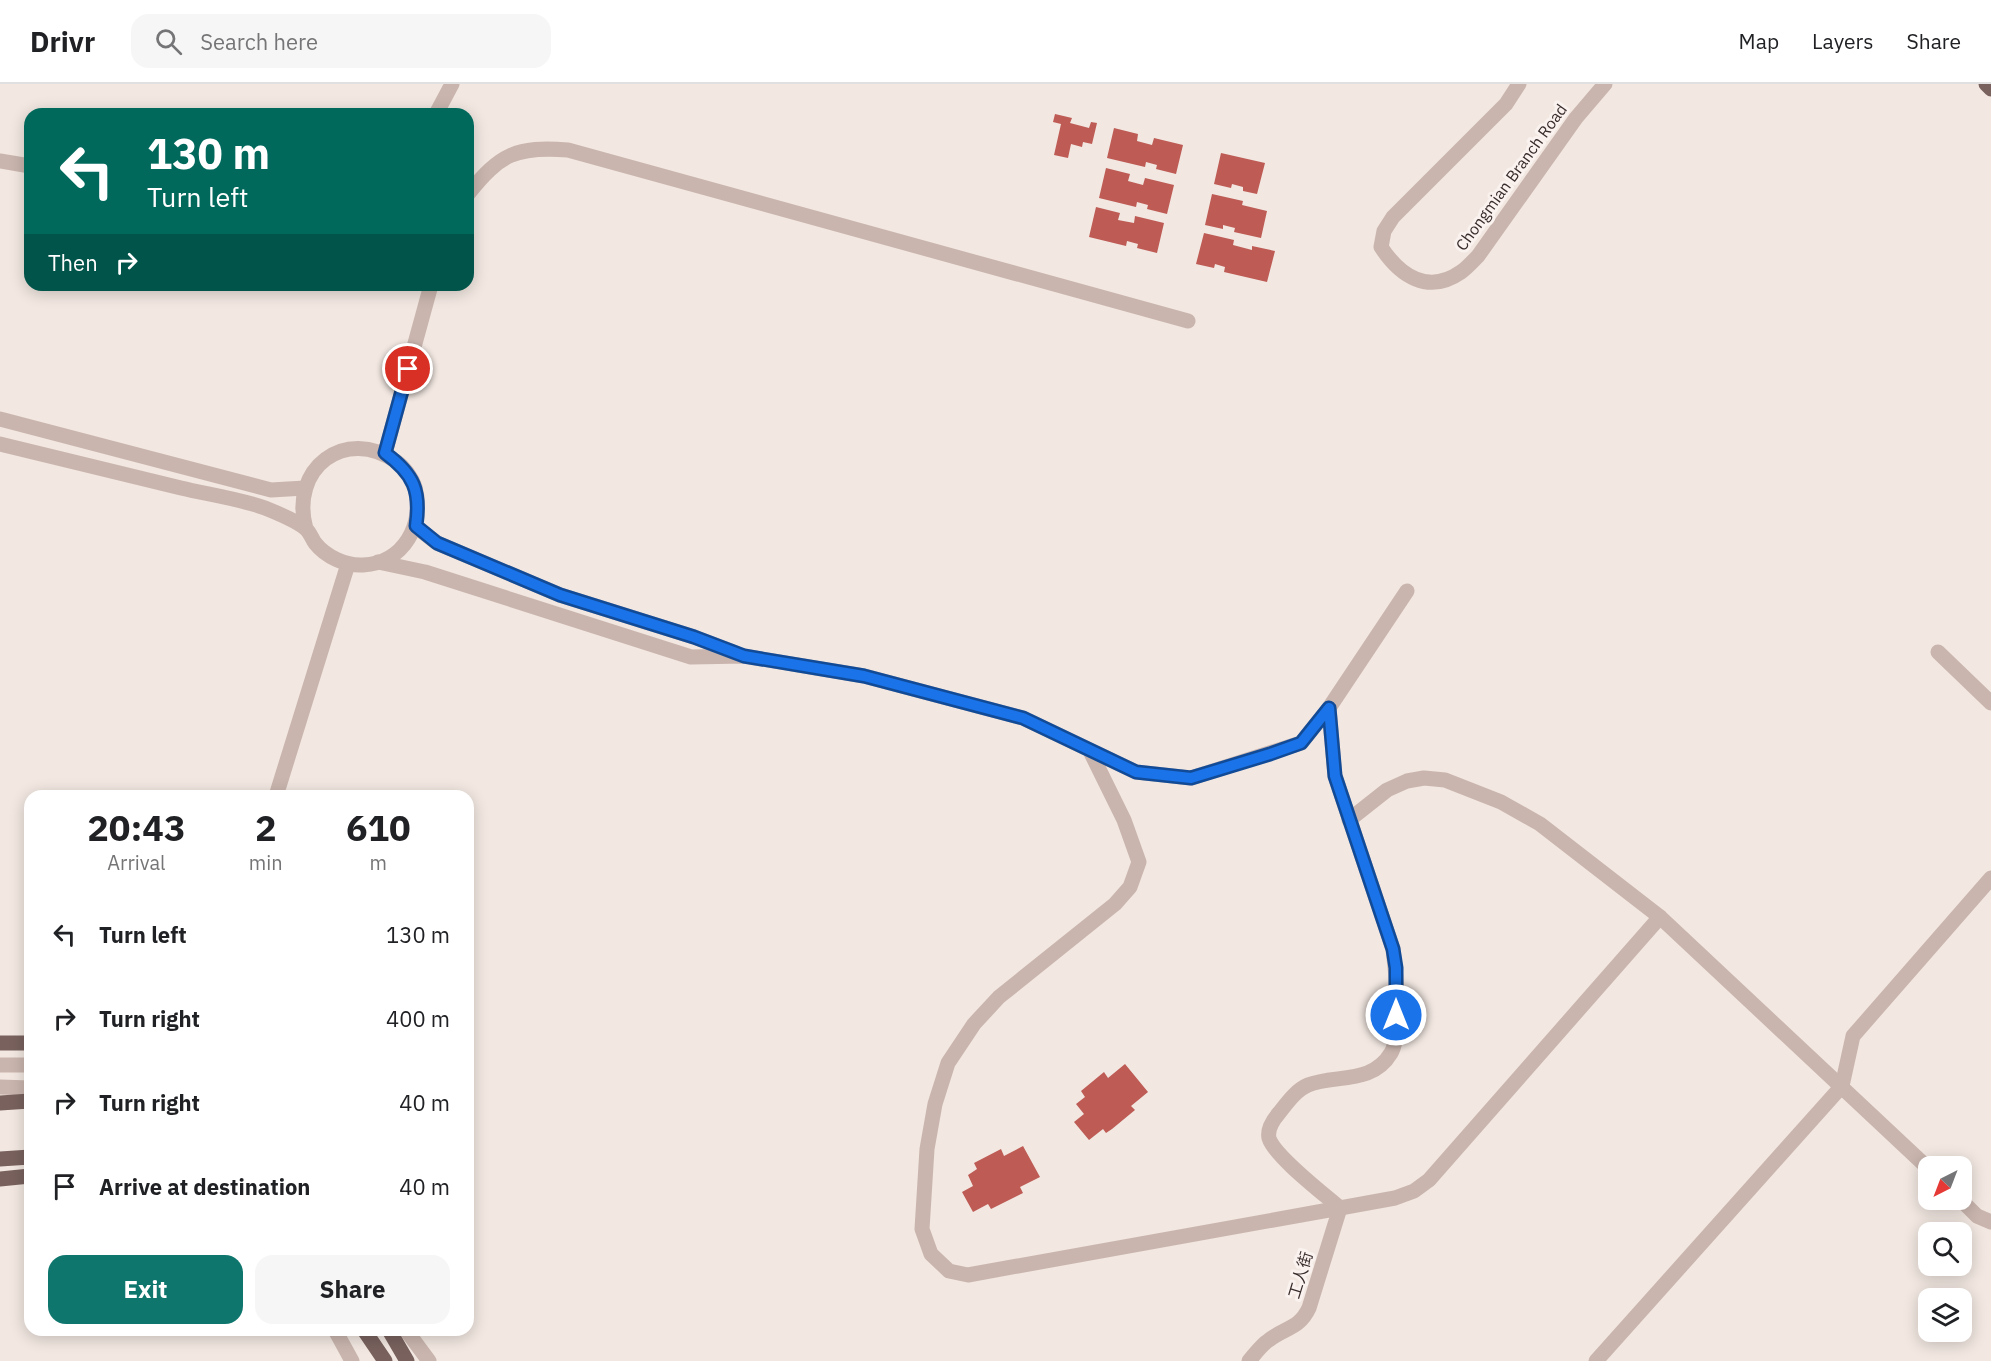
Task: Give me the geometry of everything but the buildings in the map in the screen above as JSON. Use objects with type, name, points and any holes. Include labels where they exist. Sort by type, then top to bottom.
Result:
[{"type":"main road","points":[[1986,84],[1991,89]]},
{"type":"main road","points":[[0,1043],[24,1043]]},
{"type":"main road","points":[[0,1103],[24,1101]]},
{"type":"main road","points":[[0,1159],[24,1157]]},
{"type":"main road","points":[[0,1179],[24,1177]]},
{"type":"main road","points":[[368,1336],[385,1361]]},
{"type":"main road","points":[[392,1336],[407,1361]]},
{"type":"street","points":[[439,108],[452,84]]},
{"type":"street","name":"Chongmian Branch Road","points":[[1519,84],[1506,104],[1393,216],[1384,231],[1382,247],[1391,262],[1407,275],[1426,283],[1444,281],[1461,272],[1478,256],[1576,118],[1605,84]]},
{"type":"street","points":[[474,186],[487,170],[513,153],[542,148],[568,150],[1188,321]]},
{"type":"street","points":[[0,161],[24,165]]},
{"type":"street","points":[[385,453],[430,291]]},
{"type":"street","points":[[0,419],[271,489],[305,488]]},
{"type":"street","points":[[0,444],[264,508],[306,529]]},
{"type":"street","points":[[366,448],[385,453],[402,466],[414,484],[419,505],[416,526],[407,542],[394,554],[378,562],[363,565],[348,564],[331,557],[316,545],[306,529],[302,515],[305,488],[314,470],[328,457],[346,449],[366,448]]},
{"type":"street","points":[[416,526],[437,543],[560,595],[694,637],[744,656]]},
{"type":"street","points":[[378,562],[425,572],[691,657],[744,656],[864,676],[1023,718],[1136,772],[1191,778],[1301,743],[1329,708],[1407,591]]},
{"type":"street","points":[[278,790],[348,564]]},
{"type":"street","points":[[1938,652],[1991,703]]},
{"type":"street","points":[[1329,708],[1335,776],[1393,949],[1396,968],[1396,1039],[1391,1054],[1377,1068],[1361,1076],[1309,1085],[1295,1093],[1272,1122],[1268,1136],[1275,1149],[1340,1208]]},
{"type":"street","points":[[1090,751],[1124,820],[1139,862],[1130,886],[1115,903],[999,998],[974,1024],[948,1063],[935,1104],[927,1149],[922,1229],[932,1254],[949,1271],[968,1275],[1395,1198],[1414,1191],[1429,1180],[1660,917]]},
{"type":"street","points":[[1349,820],[1387,790],[1407,781],[1424,778],[1445,780],[1501,802],[1540,824],[1660,917],[1918,1159]]},
{"type":"street","points":[[1596,1361],[1842,1086],[1853,1036],[1991,878]]},
{"type":"street","points":[[0,1065],[24,1065]]},
{"type":"street","points":[[0,1088],[24,1088]]},
{"type":"street","name":"工人街","points":[[1249,1361],[1270,1339],[1296,1326],[1305,1318],[1340,1208]]},
{"type":"street","points":[[1971,1210],[1977,1216],[1991,1222]]},
{"type":"street","points":[[338,1336],[352,1361]]},
{"type":"street","points":[[410,1336],[429,1361]]},
{"type":"route","points":[[408,369],[385,453],[402,466],[414,484],[419,505],[416,526],[437,543],[560,595],[694,637],[744,656],[864,676],[1023,718],[1136,772],[1191,778],[1270,754],[1301,743],[1329,708],[1335,776],[1393,949],[1396,968],[1396,1015]]}]
